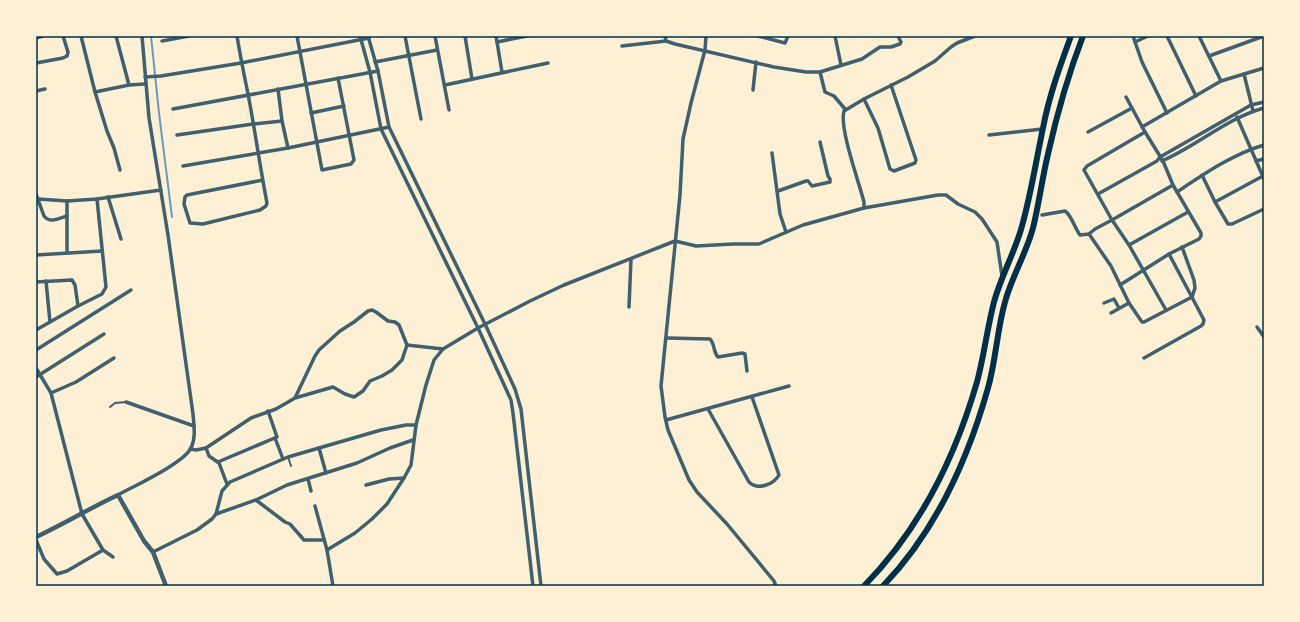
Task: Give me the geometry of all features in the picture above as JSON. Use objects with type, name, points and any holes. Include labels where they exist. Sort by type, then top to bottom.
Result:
[{"type":"highway","points":[[864,586],[882,567],[914,524],[934,490],[963,425],[977,381],[994,301],[1022,225],[1052,88],[1071,36]]},
{"type":"highway","points":[[883,586],[911,553],[935,517],[960,466],[973,432],[988,387],[1004,302],[1033,229],[1047,155],[1062,95],[1083,36]]},
{"type":"highway","points":[[1038,153],[1047,155]]},
{"type":"street","points":[[36,37],[43,36]]},
{"type":"street","points":[[36,63],[67,56],[68,52],[63,36]]},
{"type":"street","points":[[81,36],[95,92],[120,170]]},
{"type":"street","points":[[116,36],[129,85]]},
{"type":"street","points":[[36,537],[118,495],[179,460],[190,449],[194,435],[194,426],[161,190],[149,118],[142,36]]},
{"type":"street","points":[[162,41],[189,36]]},
{"type":"street","points":[[237,36],[241,63],[248,94],[253,124],[263,180],[267,203],[263,209],[203,224],[190,223],[184,204],[186,195],[263,180]]},
{"type":"street","points":[[297,36],[307,85],[320,169],[323,170],[354,162],[350,134],[338,78]]},
{"type":"street","points":[[405,36],[421,119]]},
{"type":"street","points":[[435,36],[449,110]]},
{"type":"street","points":[[465,36],[472,79]]},
{"type":"street","points":[[496,36],[502,72]]},
{"type":"street","points":[[497,42],[526,36]]},
{"type":"street","points":[[666,36],[666,41]]},
{"type":"street","points":[[706,36],[705,50],[684,128],[676,242],[662,386],[666,420],[689,480],[697,492],[727,524],[774,581],[776,586]]},
{"type":"street","points":[[758,36],[785,43],[788,36]]},
{"type":"street","points":[[835,36],[841,65]]},
{"type":"street","points":[[622,46],[666,41],[786,70],[820,72],[864,58],[880,47],[891,47],[900,44],[898,36]]},
{"type":"street","points":[[864,208],[864,202],[845,132],[843,119],[845,109],[935,61],[950,47],[975,36]]},
{"type":"street","points":[[1133,36],[1142,62],[1167,112]]},
{"type":"street","points":[[1135,42],[1148,36]]},
{"type":"street","points":[[1167,36],[1196,96]]},
{"type":"street","points":[[1199,36],[1221,80]]},
{"type":"street","points":[[1209,56],[1264,36]]},
{"type":"street","points":[[145,77],[161,76],[241,63],[368,37],[378,71],[389,127],[485,324],[515,390],[521,409],[541,586]]},
{"type":"street","points":[[360,38],[370,72],[381,129],[507,389],[512,406],[533,586]]},
{"type":"street","points":[[375,62],[437,50]]},
{"type":"street","points":[[753,90],[756,62]]},
{"type":"street","points":[[445,85],[548,63]]},
{"type":"street","points":[[1142,127],[1221,80],[1264,68]]},
{"type":"street","points":[[173,109],[378,71]]},
{"type":"street","points":[[820,72],[825,92],[834,96],[845,109]]},
{"type":"street","points":[[1244,74],[1253,111]]},
{"type":"street","points":[[95,92],[129,85],[145,84]]},
{"type":"street","points":[[864,98],[878,128],[890,169],[894,171],[915,163],[916,160],[891,85]]},
{"type":"street","points":[[36,91],[45,89]]},
{"type":"street","points":[[278,89],[282,121],[288,148]]},
{"type":"street","points":[[1120,285],[1169,254],[1199,239],[1201,236],[1201,233],[1177,192],[1163,161],[1126,97]]},
{"type":"street","points":[[1157,161],[1163,161],[1236,116],[1251,105],[1264,102]]},
{"type":"street","points":[[311,113],[344,106]]},
{"type":"street","points":[[1088,132],[1132,108]]},
{"type":"street","points":[[1098,194],[1157,161],[1160,157],[1236,116],[1264,108]]},
{"type":"street","points":[[1215,202],[1263,177],[1236,116]]},
{"type":"street","points":[[177,135],[282,121]]},
{"type":"street","points":[[183,166],[288,148],[389,127]]},
{"type":"street","points":[[989,135],[1042,129]]},
{"type":"street","points":[[1145,132],[1084,168],[1084,171],[1166,310]]},
{"type":"street","points":[[778,191],[806,181],[812,186],[830,182],[820,142]]},
{"type":"street","points":[[1177,192],[1202,175],[1251,149],[1264,144]]},
{"type":"street","points":[[772,154],[780,214],[786,232]]},
{"type":"street","points":[[1256,162],[1264,159]]},
{"type":"street","points":[[398,166],[406,162]]},
{"type":"street","points":[[1202,175],[1228,224],[1232,224],[1264,210]]},
{"type":"street","points":[[1042,215],[1064,211],[1068,213],[1075,229],[1080,235],[1089,234],[1095,229],[1174,185]]},
{"type":"street","points":[[38,199],[67,201],[97,200],[108,197],[161,190]]},
{"type":"street","points":[[36,194],[44,216],[47,219],[50,221],[67,216]]},
{"type":"street","points":[[327,550],[355,533],[372,519],[386,504],[404,478],[411,465],[416,425],[434,360],[443,349],[485,324],[557,288],[676,242],[696,246],[759,244],[819,220],[864,208],[938,195],[946,195],[958,204],[975,212],[997,242],[1002,279]]},
{"type":"street","points":[[108,197],[121,239]]},
{"type":"street","points":[[36,330],[102,294],[105,290],[106,287],[97,200]]},
{"type":"street","points":[[67,201],[67,253]]},
{"type":"street","points":[[1129,245],[1188,212]]},
{"type":"street","points":[[1089,234],[1111,266],[1129,303],[1142,322],[1192,297],[1195,288],[1194,280],[1182,247]]},
{"type":"street","points":[[36,254],[102,251]]},
{"type":"street","points":[[1144,358],[1201,326],[1204,320],[1169,254]]},
{"type":"street","points":[[629,307],[631,259]]},
{"type":"street","points":[[36,282],[72,280],[75,285],[78,306]]},
{"type":"street","points":[[46,281],[50,322]]},
{"type":"street","points":[[36,350],[131,290]]},
{"type":"street","points":[[1104,303],[1114,299],[1119,308]]},
{"type":"street","points":[[1111,313],[1129,303]]},
{"type":"street","points":[[190,449],[196,450],[206,448],[251,418],[276,409],[295,398],[333,387],[349,396],[357,396],[363,391],[370,381],[389,373],[402,360],[407,344],[401,327],[397,323],[388,321],[380,314],[372,310],[368,311],[340,331],[320,350],[315,356],[295,398]]},
{"type":"street","points":[[1257,327],[1264,337]]},
{"type":"street","points":[[38,376],[104,334]]},
{"type":"street","points":[[667,338],[710,339],[718,358],[742,353],[745,354],[747,371]]},
{"type":"street","points":[[407,344],[443,349]]},
{"type":"street","points":[[51,393],[76,382],[114,358]]},
{"type":"street","points":[[36,368],[38,376],[51,393],[82,514],[103,550],[113,557]]},
{"type":"street","points":[[666,420],[789,386]]},
{"type":"street","points":[[708,409],[749,482],[755,486],[763,486],[780,475],[752,397]]},
{"type":"street","points":[[126,402],[194,426]]},
{"type":"street","points":[[268,411],[283,459]]},
{"type":"street","points":[[216,514],[222,491],[227,484],[283,459],[381,430],[406,425],[416,425]]},
{"type":"street","points":[[218,462],[276,438]]},
{"type":"street","points":[[153,552],[197,530],[216,514],[256,500],[287,485],[357,463],[390,448],[413,440]]},
{"type":"street","points":[[206,448],[210,456],[218,462],[227,484]]},
{"type":"street","points":[[318,448],[326,473]]},
{"type":"street","points":[[366,485],[389,479],[404,478]]},
{"type":"street","points":[[308,479],[311,491]]},
{"type":"street","points":[[118,495],[144,541],[153,552],[166,586]]},
{"type":"street","points":[[256,500],[285,522],[290,524],[304,540],[324,540]]},
{"type":"street","points":[[315,506],[327,550],[332,586]]},
{"type":"street","points":[[36,540],[44,559],[57,574],[67,571],[103,550]]},
{"type":"lane","points":[[110,407],[115,402],[126,402]]},
{"type":"lane","points":[[288,457],[291,466]]},
{"type":"waterway","points":[[151,36],[172,217]]}]
